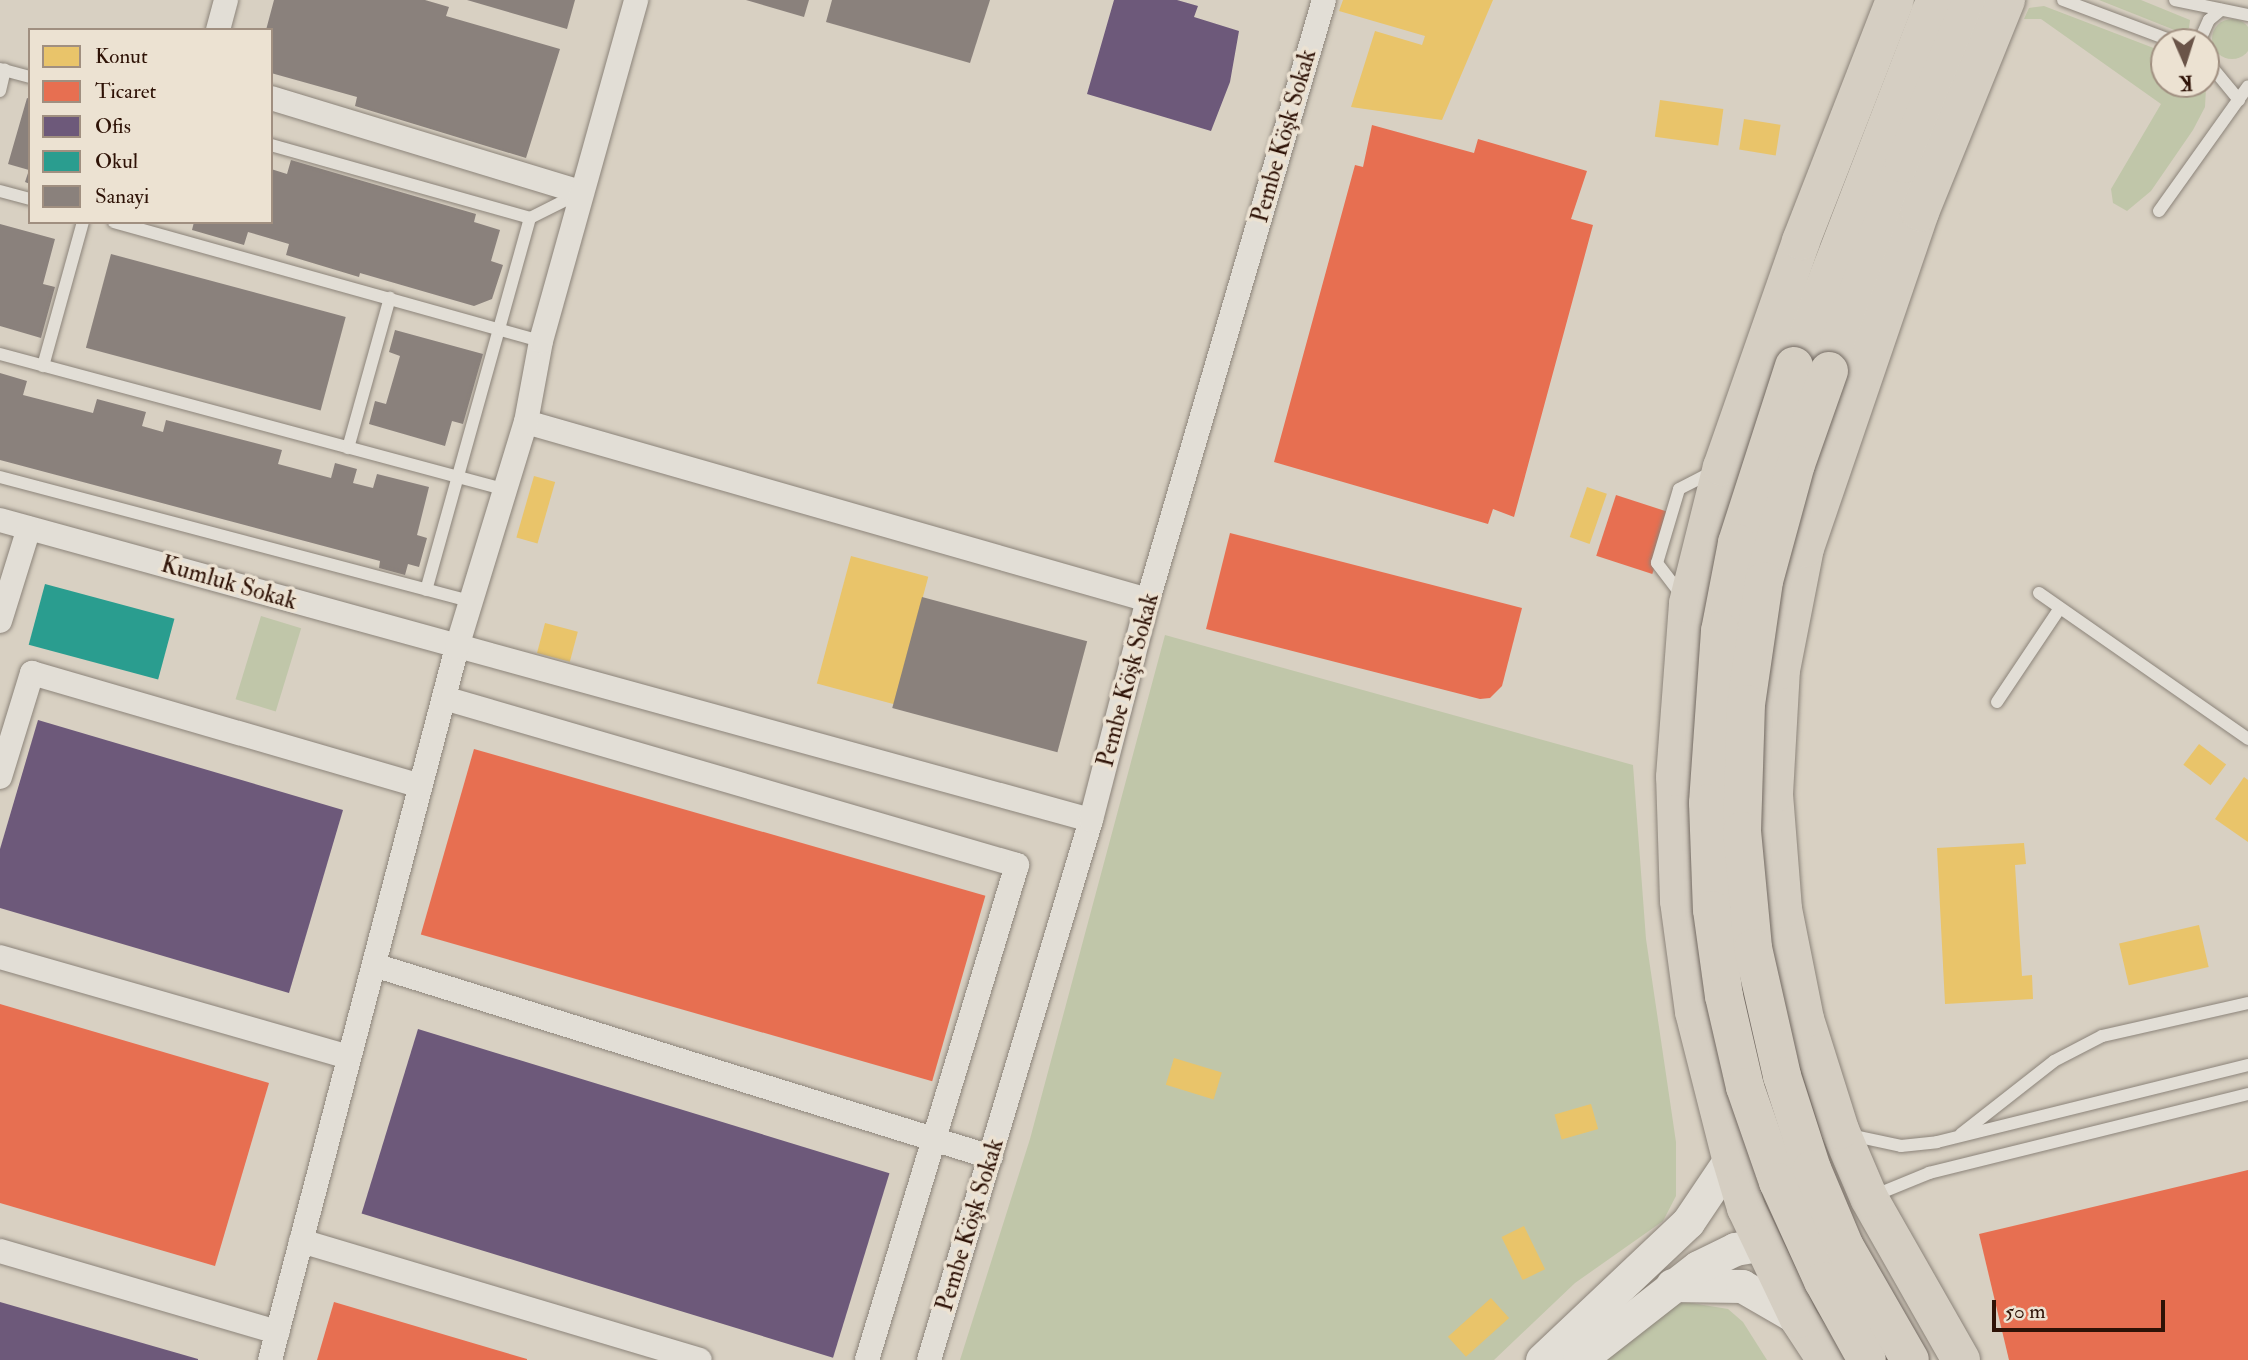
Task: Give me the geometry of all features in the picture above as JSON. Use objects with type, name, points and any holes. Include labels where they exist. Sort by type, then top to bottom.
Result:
[{"type":"main road","points":[[1825,1358],[1799,1319],[1746,1208],[1731,1158],[1694,1012],[1679,901],[1675,777],[1688,603],[1722,467],[1801,241],[1895,0]]},
{"type":"main road","points":[[1910,1360],[1845,1247],[1807,1156],[1782,1076],[1753,948],[1742,831],[1746,704],[1764,582],[1796,464],[1811,369],[1934,0]]},
{"type":"main road","points":[[1867,1360],[1823,1281],[1778,1182],[1745,1087],[1724,996],[1712,910],[1708,803],[1720,631],[1741,530],[1904,164],[1972,0]]},
{"type":"main road","points":[[1961,1360],[1922,1296],[1869,1198],[1840,1130],[1805,1019],[1783,909],[1774,794],[1781,670],[1805,548],[1920,212],[2007,0]]},
{"type":"main road","points":[[1694,1012],[1721,1043],[1756,1050],[1789,1040],[1805,1019]]},
{"type":"main road","points":[[1731,1158],[1748,1133],[1778,1122],[1818,1121],[1840,1130]]},
{"type":"main road","points":[[1764,1244],[1791,1249],[1821,1244],[1852,1223],[1869,1198]]},
{"type":"main road","points":[[1825,1358],[1831,1321],[1853,1298],[1886,1289],[1922,1296]]},
{"type":"street","points":[[219,28],[226,0]]},
{"type":"street","points":[[270,1360],[457,647],[526,422],[541,341],[636,0]]},
{"type":"street","name":"Pembe Köşk Sokak","points":[[929,1360],[1091,820],[1148,600],[1323,0]]},
{"type":"street","points":[[273,99],[581,192]]},
{"type":"street","points":[[526,422],[1148,600]]},
{"type":"street","name":"Kumluk Sokak","points":[[0,520],[1091,820]]},
{"type":"street","points":[[0,621],[29,528]]},
{"type":"street","points":[[0,777],[32,673],[420,786]]},
{"type":"street","points":[[444,698],[1017,865],[867,1360]]},
{"type":"street","points":[[0,957],[349,1057]]},
{"type":"street","points":[[374,965],[991,1157]]},
{"type":"street","points":[[1542,1360],[1688,1222],[1731,1158]]},
{"type":"street","points":[[301,1241],[699,1360]]},
{"type":"street","points":[[1579,1360],[1670,1285],[1735,1249],[1764,1244]]},
{"type":"street","points":[[0,1251],[277,1332]]},
{"type":"street","points":[[1670,1285],[1742,1286],[1765,1296],[1799,1319]]},
{"type":"lane","points":[[2063,0],[2150,33]]},
{"type":"lane","points":[[2175,0],[2248,15]]},
{"type":"lane","points":[[2205,28],[2208,20],[2221,10]]},
{"type":"lane","points":[[0,91],[3,69],[28,76]]},
{"type":"lane","points":[[2220,77],[2239,100]]},
{"type":"lane","points":[[2159,211],[2218,122],[2248,86]]},
{"type":"lane","points":[[273,146],[530,218],[581,192]]},
{"type":"lane","points":[[0,191],[28,198]]},
{"type":"lane","points":[[1918,268],[1920,212]]},
{"type":"lane","points":[[426,590],[460,478],[530,218]]},
{"type":"lane","points":[[43,366],[82,224]]},
{"type":"lane","points":[[121,224],[541,341]]},
{"type":"lane","points":[[348,448],[390,298]]},
{"type":"lane","points":[[0,355],[507,490]]},
{"type":"lane","points":[[1853,402],[1887,358]]},
{"type":"lane","points":[[0,477],[472,602]]},
{"type":"lane","points":[[2039,593],[2248,739]]},
{"type":"lane","points":[[1997,702],[2060,608]]},
{"type":"lane","points":[[1957,1137],[2054,1061],[2102,1035],[2248,1003]]},
{"type":"lane","points":[[1840,1130],[1878,1144],[1901,1146],[1957,1137],[2248,1065]]},
{"type":"lane","points":[[1869,1198],[1929,1173],[2248,1094]]},
{"type":"green space","points":[[2099,0],[2141,0],[2190,20],[2189,28],[2169,28]]},
{"type":"green space","points":[[2044,6],[2150,47],[2150,96],[2041,19],[2024,19],[2029,8]]},
{"type":"green space","points":[[2224,21],[2240,21],[2249,30],[2249,48],[2240,57],[2224,57],[2220,54],[2220,28],[2216,28]]},
{"type":"green space","points":[[2153,98],[2205,98],[2205,107],[2193,130],[2151,191],[2127,211],[2113,203],[2111,189],[2161,104]]},
{"type":"green space","points":[[261,616],[301,628],[276,711],[236,699]]},
{"type":"green space","points":[[1165,635],[1633,765],[1646,939],[1676,1142],[1676,1196],[1663,1221],[1575,1283],[1494,1360],[960,1360],[1030,1139]]},
{"type":"green space","points":[[1685,1302],[1728,1309],[1743,1322],[1767,1360],[1604,1360],[1664,1308]]},
{"type":"building: Konut","points":[[1343,0],[1493,0],[1442,120],[1351,107],[1375,31],[1422,45],[1425,36],[1339,11]]},
{"type":"building: Konut","points":[[1660,100],[1723,109],[1718,146],[1655,137]]},
{"type":"building: Konut","points":[[1744,119],[1781,125],[1776,155],[1739,150]]},
{"type":"building: Konut","points":[[534,476],[555,482],[538,544],[516,538]]},
{"type":"building: Konut","points":[[1587,487],[1607,494],[1590,544],[1570,537]]},
{"type":"building: Konut","points":[[851,556],[928,577],[894,704],[817,684]]},
{"type":"building: Konut","points":[[545,623],[578,632],[570,662],[537,653]]},
{"type":"building: Konut","points":[[2199,744],[2226,764],[2211,785],[2183,765]]},
{"type":"building: Konut","points":[[2244,777],[2248,780],[2248,842],[2215,819]]},
{"type":"building: Konut","points":[[2024,843],[2026,864],[2015,865],[2022,976],[2032,975],[2033,999],[1945,1004],[1937,848]]},
{"type":"building: Konut","points":[[2199,925],[2209,967],[2129,985],[2119,943]]},
{"type":"building: Konut","points":[[1174,1058],[1222,1073],[1214,1099],[1166,1085]]},
{"type":"building: Konut","points":[[1591,1104],[1598,1129],[1562,1139],[1554,1114]]},
{"type":"building: Konut","points":[[1524,1226],[1545,1269],[1523,1280],[1502,1237]]},
{"type":"building: Konut","points":[[1491,1298],[1509,1318],[1466,1357],[1448,1337]]},
{"type":"building: Ticaret","points":[[1372,125],[1474,153],[1478,139],[1587,171],[1571,219],[1593,225],[1514,517],[1493,509],[1488,524],[1274,462],[1355,165],[1363,167]]},
{"type":"building: Ticaret","points":[[1616,495],[1672,513],[1652,574],[1596,556]]},
{"type":"building: Ticaret","points":[[1230,533],[1522,608],[1502,686],[1490,698],[1480,699],[1206,629]]},
{"type":"building: Ticaret","points":[[474,749],[985,896],[932,1081],[421,935]]},
{"type":"building: Ticaret","points":[[0,1004],[269,1083],[215,1266],[0,1203]]},
{"type":"building: Ticaret","points":[[2248,1170],[2248,1360],[2009,1360],[1979,1234]]},
{"type":"building: Ticaret","points":[[334,1302],[527,1359],[527,1360],[317,1360]]},
{"type":"building: Ofis","points":[[1114,0],[1177,0],[1198,6],[1194,17],[1239,31],[1230,82],[1211,131],[1087,94]]},
{"type":"building: Ofis","points":[[38,720],[343,810],[289,993],[0,908],[0,849]]},
{"type":"building: Ofis","points":[[418,1029],[889,1173],[833,1358],[362,1214]]},
{"type":"building: Ofis","points":[[0,1302],[198,1359],[198,1360],[0,1360]]},
{"type":"building: Okul","points":[[45,584],[174,619],[158,680],[29,645]]},
{"type":"building: Sanayi","points":[[274,0],[425,0],[449,7],[446,16],[560,49],[526,158],[355,106],[357,97],[273,74],[273,28],[267,28]]},
{"type":"building: Sanayi","points":[[467,0],[575,0],[567,29]]},
{"type":"building: Sanayi","points":[[746,0],[809,0],[804,17]]},
{"type":"building: Sanayi","points":[[832,0],[990,0],[970,63],[826,22]]},
{"type":"building: Sanayi","points":[[27,98],[28,170],[8,164]]},
{"type":"building: Sanayi","points":[[291,160],[476,214],[474,222],[500,230],[491,261],[503,265],[492,299],[474,306],[360,273],[359,277],[286,255],[289,244],[248,232],[244,245],[192,230],[194,224],[273,224],[273,170],[287,174]]},
{"type":"building: Sanayi","points":[[0,224],[55,239],[43,284],[55,287],[41,338],[0,326]]},
{"type":"building: Sanayi","points":[[111,254],[346,317],[321,411],[86,348]]},
{"type":"building: Sanayi","points":[[395,330],[483,354],[463,424],[452,421],[445,446],[369,424],[375,401],[386,404],[400,356],[389,352]]},
{"type":"building: Sanayi","points":[[0,373],[27,381],[23,395],[93,413],[97,399],[146,412],[142,426],[163,432],[166,420],[282,450],[278,464],[331,478],[335,463],[357,469],[353,483],[373,488],[377,474],[429,487],[417,535],[427,538],[419,567],[408,564],[405,575],[379,568],[380,561],[0,460]]},
{"type":"building: Sanayi","points":[[922,597],[1087,641],[1057,752],[892,708]]}]
